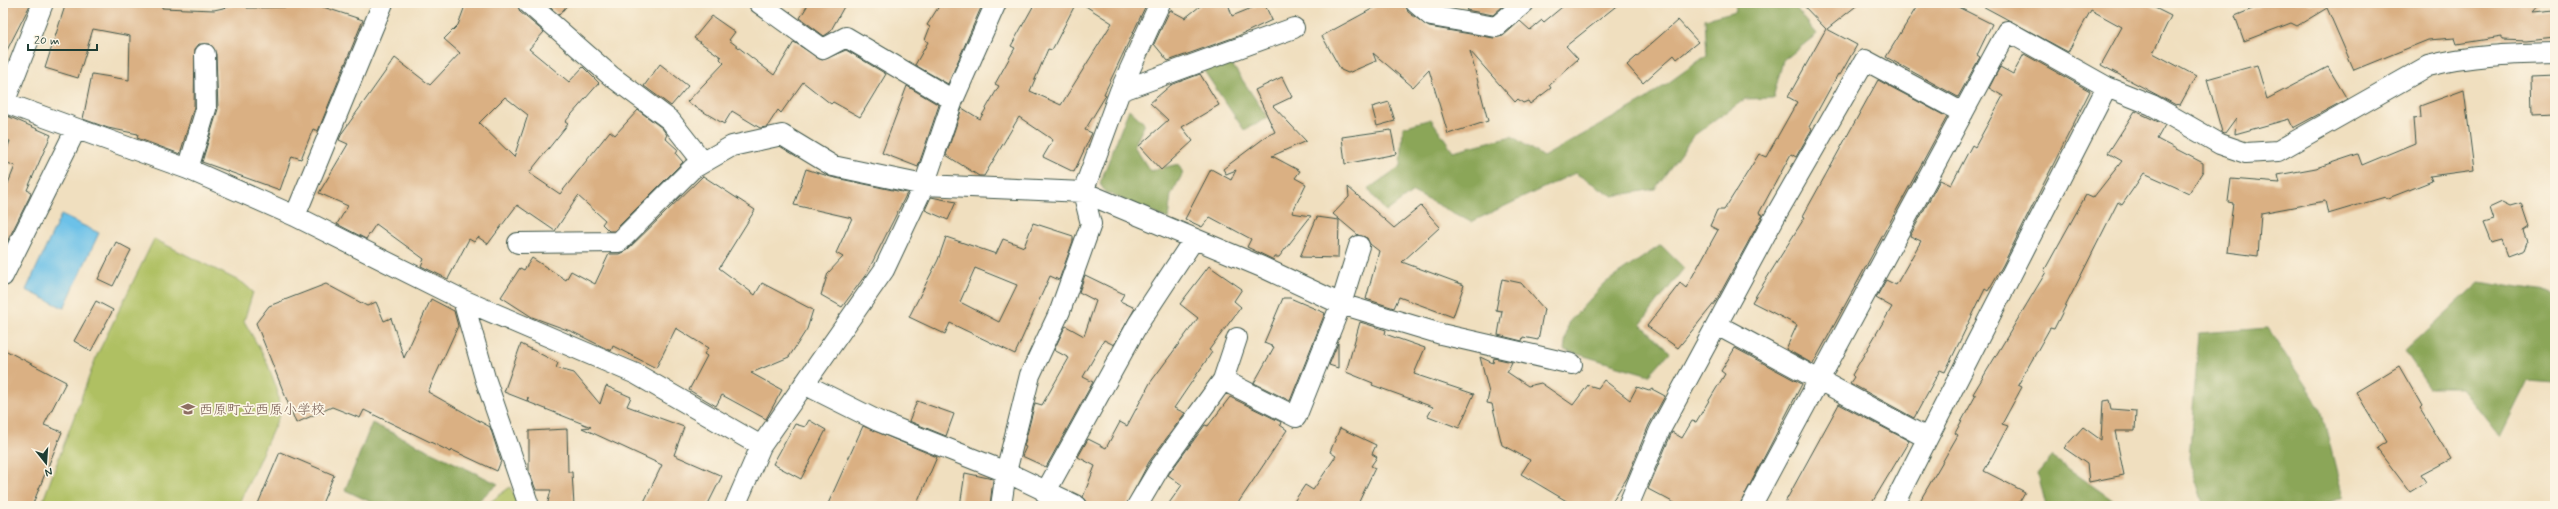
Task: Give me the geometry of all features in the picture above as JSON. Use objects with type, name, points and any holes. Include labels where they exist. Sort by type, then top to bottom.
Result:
[{"type":"street","points":[[43,3],[3,103],[188,169],[295,216],[463,300],[636,374],[761,446]]},
{"type":"street","points":[[295,216],[382,3]]},
{"type":"street","points":[[528,3],[611,76],[670,120],[703,162]]},
{"type":"street","points":[[759,3],[823,49],[846,37],[953,100]]},
{"type":"street","points":[[735,506],[761,446],[884,270],[924,185],[953,100],[996,3]]},
{"type":"street","points":[[1001,506],[1006,472],[1030,375],[1060,311],[1090,224],[1083,192],[1120,91],[1160,3]]},
{"type":"street","points":[[1416,3],[1431,16],[1496,27],[1524,3]]},
{"type":"street","points":[[1120,91],[1294,28]]},
{"type":"street","points":[[1751,506],[2007,31],[2107,87],[2152,105],[2220,144],[2246,153],[2278,151],[2428,66],[2470,57],[2555,53]]},
{"type":"street","points":[[188,169],[206,109],[205,54]]},
{"type":"street","points":[[1634,504],[1660,430],[1777,213],[1865,60],[1963,113]]},
{"type":"street","points":[[1893,506],[2107,87]]},
{"type":"street","points":[[3,276],[76,128]]},
{"type":"street","points":[[518,243],[619,242],[692,169],[732,146],[782,135],[834,166],[924,185],[1083,192],[1341,304],[1441,334],[1572,364]]},
{"type":"street","points":[[1045,493],[1138,324],[1194,239]]},
{"type":"street","points":[[1223,380],[1296,417],[1341,304],[1358,246]]},
{"type":"street","points":[[463,300],[485,378],[529,506]]},
{"type":"street","points":[[1717,325],[1927,438]]},
{"type":"street","points":[[1137,506],[1160,467],[1223,380],[1237,338]]},
{"type":"street","points":[[804,384],[878,422],[1006,472],[1045,493],[1077,506]]},
{"type":"green space","points":[[1735,3],[1792,3],[1817,34],[1783,61],[1773,98],[1745,99],[1693,136],[1655,189],[1613,196],[1575,173],[1471,222],[1413,192],[1386,212],[1368,189],[1401,166],[1403,127],[1431,119],[1453,151],[1512,136],[1543,157],[1643,101],[1707,55],[1705,19],[1736,11]]},
{"type":"green space","points":[[1227,57],[1268,118],[1244,130],[1202,68]]},
{"type":"green space","points":[[1129,109],[1145,124],[1134,146],[1150,171],[1178,164],[1183,173],[1171,195],[1168,219],[1105,192],[1100,183]]},
{"type":"green space","points":[[154,239],[243,283],[253,292],[244,321],[266,360],[277,389],[280,414],[238,506],[41,506],[97,355]]},
{"type":"green space","points":[[1661,245],[1684,268],[1641,324],[1670,352],[1649,375],[1564,350],[1568,323],[1605,283]]},
{"type":"green space","points":[[2479,282],[2547,292],[2555,298],[2555,382],[2528,380],[2500,437],[2461,388],[2430,388],[2405,351]]},
{"type":"green space","points":[[2268,328],[2321,409],[2343,497],[2320,506],[2204,506],[2189,459],[2199,333]]},
{"type":"green space","points":[[372,423],[498,484],[472,506],[379,506],[345,490]]},
{"type":"green space","points":[[2052,457],[2121,506],[2046,506],[2038,474]]},
{"type":"green space","points":[[510,487],[521,506],[485,506]]},
{"type":"water","points":[[61,215],[99,233],[64,308],[26,290]]},
{"type":"building","points":[[3,3],[31,3],[3,58]]},
{"type":"building","points":[[66,3],[162,3],[162,8],[214,10],[246,3],[247,8],[298,7],[298,3],[311,3],[363,20],[318,131],[313,129],[301,159],[292,156],[280,190],[202,162],[218,109],[216,54],[210,44],[199,44],[195,49],[194,107],[180,154],[137,138],[138,134],[108,128],[83,119],[92,74],[129,80],[130,36],[93,29],[78,78],[45,68]]},
{"type":"building","points":[[466,3],[517,3],[520,12],[544,32],[529,49],[569,82],[583,67],[599,83],[565,122],[568,124],[529,173],[560,194],[610,131],[615,135],[638,110],[662,128],[667,135],[665,138],[678,150],[676,154],[683,162],[614,231],[609,231],[602,224],[605,220],[578,196],[555,231],[517,205],[488,244],[478,237],[474,242],[469,239],[448,279],[421,266],[424,259],[376,224],[366,239],[337,224],[348,206],[319,193],[348,144],[339,140],[342,133],[395,58],[430,85],[460,53],[444,39],[458,25]],"holes":[[[505,97],[528,115],[514,157],[479,123]]]},
{"type":"building","points":[[545,3],[569,3],[559,15]]},
{"type":"building","points":[[809,3],[846,3],[830,32],[824,36],[800,18]]},
{"type":"building","points":[[941,3],[983,3],[948,84],[915,65],[928,42],[925,40],[930,27],[927,25]]},
{"type":"building","points":[[1035,3],[1076,3],[1052,50],[1048,49],[1030,91],[1061,105],[1112,23],[1081,3],[1147,3],[1104,94],[1106,95],[1085,130],[1092,133],[1074,172],[1043,157],[1053,140],[1019,117],[984,176],[979,176],[946,155],[962,108],[980,119],[999,86],[995,84],[1015,48],[1011,46]]},
{"type":"building","points":[[1204,3],[1228,3],[1232,16],[1264,3],[1272,20],[1238,36],[1168,61],[1154,44],[1170,10],[1185,18]]},
{"type":"building","points":[[1383,3],[1405,3],[1408,12],[1429,27],[1494,38],[1503,36],[1520,21],[1530,30],[1542,20],[1544,22],[1567,3],[1620,3],[1566,46],[1578,59],[1549,85],[1551,88],[1530,104],[1528,101],[1523,103],[1518,99],[1515,102],[1470,51],[1488,121],[1448,134],[1429,70],[1413,87],[1373,53],[1376,61],[1348,73],[1341,70],[1322,36]]},
{"type":"building","points":[[1472,3],[1499,3],[1503,6],[1493,15],[1466,10]]},
{"type":"building","points":[[1801,3],[1860,3],[1827,29],[1857,45],[1840,75],[1838,74],[1809,127],[1812,129],[1796,157],[1791,154],[1759,213],[1763,215],[1716,301],[1678,348],[1647,326],[1680,283],[1686,288],[1718,230],[1710,226],[1717,210],[1724,210],[1759,154],[1766,157],[1797,102],[1788,97],[1826,29]]},
{"type":"building","points":[[1919,3],[1950,3],[1992,24],[1977,55],[1980,57],[1958,97],[1886,57]]},
{"type":"building","points":[[1977,3],[2145,3],[2171,16],[2153,53],[2196,76],[2180,105],[2176,105],[2101,65],[2122,27],[2091,10],[2068,52]]},
{"type":"building","points":[[2267,3],[2540,3],[2532,12],[2555,10],[2555,38],[2526,41],[2502,40],[2502,37],[2457,44],[2455,38],[2428,40],[2354,70],[2327,8],[2297,26],[2291,23],[2244,41],[2235,16]]},
{"type":"building","points":[[712,16],[735,32],[729,40],[774,75],[794,42],[822,60],[846,50],[886,74],[860,117],[833,102],[831,104],[803,82],[781,113],[778,110],[767,127],[760,128],[732,111],[724,124],[687,102],[724,63],[720,59],[721,57],[694,38]]},
{"type":"building","points":[[1678,20],[1698,42],[1677,59],[1674,55],[1643,83],[1627,65]]},
{"type":"building","points":[[2024,54],[2090,91],[2003,265],[1988,291],[1985,289],[1945,372],[1940,370],[1914,418],[1850,383],[1854,377],[1852,375],[1892,307],[1876,298],[1886,280],[1896,285],[1921,241],[1910,236],[1940,180],[1951,185],[1972,145],[1975,147],[2003,96],[1989,88],[2000,67],[2013,74]]},
{"type":"building","points":[[660,64],[688,86],[671,106],[644,86]]},
{"type":"building","points":[[2257,65],[2267,99],[2328,67],[2347,99],[2293,128],[2289,119],[2235,134],[2236,118],[2225,133],[2222,132],[2207,79]]},
{"type":"building","points":[[1200,74],[1219,105],[1182,127],[1193,141],[1161,170],[1139,146],[1168,120],[1150,103],[1171,85]]},
{"type":"building","points":[[2555,76],[2555,114],[2532,115],[2531,77]]},
{"type":"building","points":[[1282,77],[1292,97],[1273,106],[1306,141],[1272,156],[1300,171],[1295,178],[1306,184],[1292,213],[1311,216],[1279,257],[1275,257],[1274,260],[1247,247],[1251,239],[1210,217],[1202,227],[1185,219],[1211,169],[1231,180],[1236,170],[1226,174],[1223,169],[1267,136],[1275,132],[1255,90]]},
{"type":"building","points":[[1878,80],[1947,117],[1813,364],[1786,349],[1797,325],[1752,302],[1805,217],[1803,216]]},
{"type":"building","points":[[907,86],[939,105],[918,167],[882,153]]},
{"type":"building","points":[[2464,90],[2474,170],[2430,176],[2432,181],[2386,199],[2385,197],[2328,214],[2325,201],[2261,213],[2258,256],[2227,252],[2233,203],[2228,202],[2231,179],[2280,183],[2278,175],[2316,168],[2358,154],[2362,165],[2415,143],[2413,119],[2421,118],[2420,106]]},
{"type":"building","points":[[1389,102],[1395,121],[1377,126],[1372,107]]},
{"type":"building","points":[[2135,111],[2165,125],[2157,139],[2203,163],[2203,171],[2189,193],[2144,173],[2122,205],[2118,202],[2054,329],[2050,328],[2018,385],[2022,387],[2002,424],[2008,426],[1984,471],[2025,492],[2017,506],[1917,506],[1958,435],[1955,433],[1976,395],[1973,394],[2046,272],[2044,271],[2086,195],[2093,198],[2122,161],[2108,153]]},
{"type":"building","points":[[3,114],[51,135],[27,190],[31,192],[30,196],[3,250],[3,196],[15,166],[3,161],[10,141],[3,140]]},
{"type":"building","points":[[1391,130],[1396,154],[1345,164],[1342,137]]},
{"type":"building","points":[[806,169],[831,177],[907,193],[867,273],[842,307],[821,295],[828,273],[843,257],[836,253],[852,218],[794,205]]},
{"type":"building","points":[[703,176],[755,210],[719,268],[755,295],[762,283],[813,310],[807,329],[789,357],[751,373],[782,390],[766,419],[722,395],[716,406],[689,390],[707,356],[704,354],[708,348],[676,328],[656,368],[613,346],[611,351],[573,332],[532,317],[501,297],[520,268],[524,270],[532,258],[566,280],[571,271],[595,284],[609,254],[619,254],[627,250]]},
{"type":"building","points":[[1348,187],[1394,228],[1421,206],[1440,227],[1402,262],[1464,285],[1453,317],[1399,297],[1394,308],[1366,299],[1379,251],[1370,244],[1367,238],[1358,235],[1333,214],[1349,197]]},
{"type":"building","points":[[931,197],[956,202],[948,220],[925,210]]},
{"type":"building","points":[[2502,202],[2510,206],[2521,203],[2529,227],[2523,231],[2527,242],[2524,250],[2508,256],[2502,240],[2491,243],[2483,223],[2493,220],[2489,208]]},
{"type":"building","points":[[1317,217],[1339,220],[1338,258],[1300,257]]},
{"type":"building","points":[[1033,223],[1073,236],[1073,241],[1059,280],[1050,276],[1015,354],[950,323],[945,334],[909,317],[938,260],[946,237],[996,254],[1003,239],[1024,247]],"holes":[[[975,268],[1017,285],[999,322],[960,302]]]},
{"type":"building","points":[[116,242],[131,250],[113,286],[98,279]]},
{"type":"building","points":[[1209,266],[1242,289],[1234,301],[1241,307],[1209,350],[1212,352],[1174,408],[1185,413],[1149,462],[1126,506],[1095,506],[1088,503],[1083,497],[1095,466],[1078,457],[1088,439],[1106,448],[1120,422],[1127,426],[1150,383],[1198,318],[1180,304]]},
{"type":"building","points":[[1085,275],[1124,294],[1120,301],[1135,308],[1114,345],[1104,340],[1083,377],[1093,382],[1046,467],[1022,456],[1026,447],[1024,446],[1035,403],[1042,405],[1069,358],[1054,350],[1064,329],[1066,326],[1084,336],[1096,301],[1079,292]]},
{"type":"building","points":[[1502,279],[1521,283],[1544,309],[1538,340],[1523,337],[1522,341],[1498,335],[1502,311],[1496,310]]},
{"type":"building","points":[[326,284],[367,306],[376,302],[384,321],[391,318],[404,358],[431,299],[454,311],[458,326],[428,392],[490,427],[501,461],[497,471],[452,450],[451,452],[364,410],[360,418],[332,407],[296,423],[256,323],[269,306]]},
{"type":"building","points":[[1283,298],[1290,298],[1325,313],[1290,401],[1254,383],[1274,347],[1264,343]]},
{"type":"building","points":[[96,301],[113,310],[91,351],[74,341]]},
{"type":"building","points":[[1360,322],[1386,330],[1385,334],[1425,348],[1414,374],[1474,394],[1459,428],[1428,416],[1433,407],[1372,385],[1373,383],[1346,372]]},
{"type":"building","points":[[1338,343],[1338,368],[1329,365]]},
{"type":"building","points":[[521,344],[558,363],[556,368],[574,373],[600,404],[606,386],[631,397],[627,406],[684,427],[674,455],[722,476],[707,506],[642,506],[662,465],[582,428],[591,427],[528,402],[528,397],[527,401],[504,392]]},
{"type":"building","points":[[1735,348],[1802,384],[1739,506],[1680,506],[1648,489],[1672,432],[1682,438],[1692,421],[1696,422],[1725,374],[1721,371]]},
{"type":"building","points":[[3,349],[66,382],[44,425],[62,432],[32,506],[3,506]]},
{"type":"building","points":[[1480,357],[1493,363],[1494,358],[1512,362],[1507,372],[1528,386],[1541,383],[1573,405],[1588,385],[1598,388],[1604,380],[1630,400],[1637,387],[1649,391],[1652,389],[1665,396],[1649,425],[1627,478],[1609,506],[1575,506],[1521,474],[1530,460],[1502,445],[1492,404],[1487,403],[1489,393]]},
{"type":"building","points":[[2399,366],[2422,406],[2420,408],[2451,459],[2421,475],[2426,482],[2410,492],[2377,448],[2386,442],[2356,392]]},
{"type":"building","points":[[1230,397],[1281,422],[1280,425],[1287,430],[1236,506],[1167,506],[1182,485],[1168,475],[1205,425],[1208,426]]},
{"type":"building","points":[[2109,400],[2111,409],[2136,411],[2135,431],[2115,431],[2124,475],[2089,482],[2087,464],[2064,448],[2083,427],[2101,440],[2103,401]]},
{"type":"building","points":[[917,401],[954,414],[946,436],[909,421]]},
{"type":"building","points":[[1839,404],[1909,441],[1870,506],[1783,506]]},
{"type":"building","points":[[809,420],[826,430],[801,479],[773,464],[795,424],[805,427]]},
{"type":"building","points":[[863,426],[937,457],[916,506],[827,506]]},
{"type":"building","points":[[1340,428],[1376,445],[1372,454],[1377,457],[1371,466],[1375,468],[1357,506],[1291,506],[1305,485],[1313,490],[1336,456],[1330,452]]},
{"type":"building","points":[[567,429],[568,472],[572,472],[574,506],[547,506],[551,490],[536,490],[529,472],[529,431]]},
{"type":"building","points":[[280,452],[334,475],[321,506],[257,506]]},
{"type":"building","points":[[965,473],[993,479],[990,506],[960,506]]},
{"type":"place","name":"西原町立西原小学校","points":[[188,409]]}]
